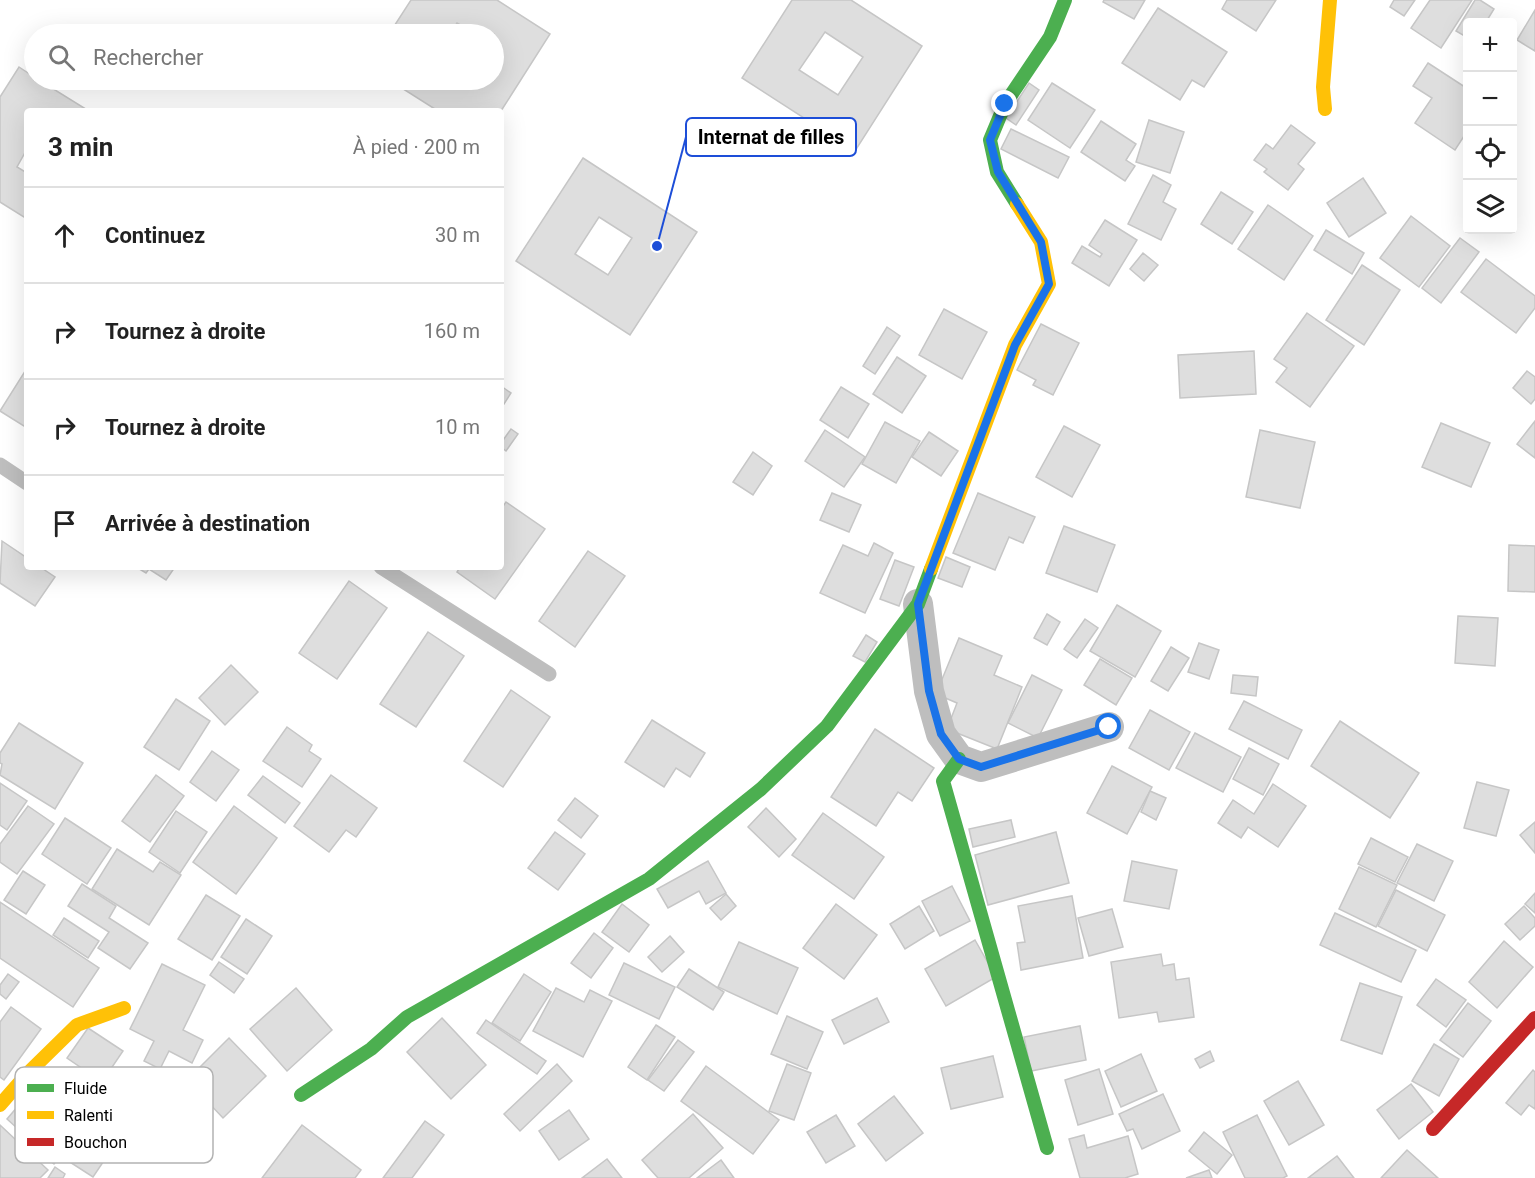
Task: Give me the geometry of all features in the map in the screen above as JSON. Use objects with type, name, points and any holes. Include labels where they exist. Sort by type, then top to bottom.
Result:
[{"type":"street","points":[[301,1095],[371,1048],[406,1017],[649,879],[761,789],[827,726],[918,604],[1015,345],[1049,284],[1041,242],[998,172],[990,140],[1005,104],[1050,37],[1065,0]]},
{"type":"street","points":[[1325,109],[1323,87],[1330,0]]},
{"type":"street","points":[[918,604],[932,702],[1047,1148]]},
{"type":"street","points":[[951,770],[981,767],[1109,727]]},
{"type":"street","points":[[34,1067],[77,1025],[124,1008]]},
{"type":"street","points":[[1433,1129],[1535,1018]]},
{"type":"street","points":[[0,1105],[15,1088]]},
{"type":"lane","points":[[0,465],[24,481]]},
{"type":"lane","points":[[386,570],[549,674]]},
{"type":"building","points":[[411,0],[497,0],[550,34],[503,108],[433,108],[405,90],[504,90],[504,24],[395,24]]},
{"type":"building","points":[[792,0],[851,0],[922,46],[855,151],[742,78]],"holes":[[[825,32],[863,57],[838,95],[799,70]]]},
{"type":"building","points":[[1104,0],[1145,0],[1134,19],[1103,2]]},
{"type":"building","points":[[1227,0],[1276,0],[1256,31],[1222,9]]},
{"type":"building","points":[[1394,0],[1415,0],[1404,16],[1390,7]]},
{"type":"building","points":[[1430,0],[1472,0],[1441,48],[1411,28]]},
{"type":"building","points":[[1475,0],[1480,0],[1494,9],[1488,18],[1464,18]]},
{"type":"building","points":[[1158,8],[1227,52],[1204,87],[1192,80],[1180,100],[1122,63]]},
{"type":"building","points":[[1535,10],[1535,51],[1517,40]]},
{"type":"building","points":[[1463,20],[1463,35],[1456,31]]},
{"type":"building","points":[[1428,63],[1463,86],[1463,138],[1455,150],[1415,123],[1432,98],[1413,86]]},
{"type":"building","points":[[19,67],[24,70],[24,90],[55,90],[84,108],[24,108],[24,154],[17,167],[24,171],[24,217],[0,202],[0,97]]},
{"type":"building","points":[[1029,83],[1039,90],[1016,125],[1006,118]]},
{"type":"building","points":[[1052,83],[1095,110],[1070,148],[1028,120]]},
{"type":"building","points":[[1149,120],[1184,132],[1170,173],[1136,162]]},
{"type":"building","points":[[1101,121],[1136,144],[1126,160],[1135,166],[1125,181],[1081,152]]},
{"type":"building","points":[[1291,125],[1315,143],[1298,164],[1304,169],[1288,190],[1264,172],[1267,169],[1254,160],[1266,144],[1273,149]]},
{"type":"building","points":[[1011,129],[1069,157],[1058,178],[1001,149]]},
{"type":"building","points":[[583,158],[697,232],[630,335],[516,261]],"holes":[[[599,217],[632,238],[608,275],[575,254]]]},
{"type":"building","points":[[1153,175],[1171,185],[1163,202],[1176,209],[1161,240],[1128,224]]},
{"type":"building","points":[[1363,178],[1386,213],[1349,237],[1327,203]]},
{"type":"building","points":[[1221,192],[1253,212],[1232,244],[1201,224]]},
{"type":"building","points":[[1268,205],[1313,236],[1284,280],[1238,249]]},
{"type":"building","points":[[1411,216],[1450,246],[1419,287],[1380,258]]},
{"type":"building","points":[[1105,220],[1137,240],[1109,286],[1072,263],[1082,246],[1100,257],[1102,254],[1089,245]]},
{"type":"building","points":[[1326,230],[1364,253],[1352,274],[1314,250]]},
{"type":"building","points":[[1460,238],[1479,252],[1441,303],[1422,288]]},
{"type":"building","points":[[1143,253],[1158,265],[1144,281],[1130,269]]},
{"type":"building","points":[[1486,259],[1535,296],[1535,308],[1516,333],[1461,292]]},
{"type":"building","points":[[1362,265],[1400,290],[1364,345],[1326,320]]},
{"type":"building","points":[[944,309],[987,332],[962,379],[919,355]]},
{"type":"building","points":[[1307,313],[1354,346],[1310,407],[1276,382],[1287,368],[1274,359]]},
{"type":"building","points":[[1041,324],[1079,343],[1053,395],[1033,385],[1036,380],[1017,370]]},
{"type":"building","points":[[887,327],[900,336],[875,374],[863,366]]},
{"type":"building","points":[[1254,351],[1256,394],[1180,398],[1178,355]]},
{"type":"building","points":[[897,357],[926,376],[902,413],[873,394]]},
{"type":"building","points":[[1527,371],[1535,377],[1535,399],[1531,404],[1513,388]]},
{"type":"building","points":[[24,373],[24,426],[0,411]]},
{"type":"building","points":[[841,387],[869,404],[848,438],[820,420]]},
{"type":"building","points":[[504,388],[511,393],[504,404]]},
{"type":"building","points":[[1535,421],[1535,458],[1517,444]]},
{"type":"building","points":[[885,422],[920,441],[896,483],[862,464]]},
{"type":"building","points":[[1441,423],[1490,443],[1471,487],[1422,467]]},
{"type":"building","points":[[1064,426],[1100,445],[1072,497],[1036,477]]},
{"type":"building","points":[[511,429],[518,434],[506,451],[504,439]]},
{"type":"building","points":[[825,430],[865,457],[844,487],[805,461]]},
{"type":"building","points":[[1260,430],[1315,442],[1300,508],[1246,497]]},
{"type":"building","points":[[929,432],[958,451],[941,476],[912,457]]},
{"type":"building","points":[[753,452],[772,466],[753,495],[733,482]]},
{"type":"building","points":[[832,493],[861,505],[849,532],[820,520]]},
{"type":"building","points":[[978,493],[1035,517],[1023,543],[1009,537],[995,570],[953,553]]},
{"type":"building","points":[[506,502],[545,529],[495,599],[457,572],[458,570],[504,570],[504,505]]},
{"type":"building","points":[[1064,526],[1115,545],[1097,592],[1046,573]]},
{"type":"building","points":[[2,541],[24,556],[24,570],[44,570],[55,577],[35,606],[0,583]]},
{"type":"building","points":[[874,543],[893,553],[865,613],[820,593],[843,545],[868,556]]},
{"type":"building","points":[[1509,545],[1535,546],[1535,592],[1508,591]]},
{"type":"building","points":[[588,551],[625,576],[575,647],[539,621]]},
{"type":"building","points":[[946,557],[970,567],[962,587],[938,578]]},
{"type":"building","points":[[895,560],[914,567],[899,606],[880,599]]},
{"type":"building","points":[[151,570],[173,570],[166,580]]},
{"type":"building","points":[[349,581],[387,608],[337,679],[299,653]]},
{"type":"building","points":[[1117,605],[1161,631],[1135,677],[1090,651]]},
{"type":"building","points":[[1047,614],[1060,622],[1047,645],[1034,638]]},
{"type":"building","points":[[1458,616],[1498,618],[1495,666],[1455,663]]},
{"type":"building","points":[[1085,619],[1098,628],[1077,658],[1064,649]]},
{"type":"building","points":[[428,632],[464,656],[416,727],[380,704]]},
{"type":"building","points":[[866,635],[877,642],[865,662],[853,656]]},
{"type":"building","points":[[959,638],[1002,656],[994,675],[1022,687],[997,749],[947,729],[957,703],[936,694]]},
{"type":"building","points":[[1199,643],[1219,650],[1209,679],[1188,672]]},
{"type":"building","points":[[1171,647],[1189,658],[1168,691],[1151,681]]},
{"type":"building","points":[[1100,659],[1132,678],[1116,705],[1084,685]]},
{"type":"building","points":[[231,665],[258,692],[225,725],[199,698]]},
{"type":"building","points":[[1032,675],[1062,690],[1038,738],[1008,723]]},
{"type":"building","points":[[1233,675],[1258,677],[1256,696],[1231,693]]},
{"type":"building","points":[[511,690],[550,717],[503,787],[464,761]]},
{"type":"building","points":[[176,699],[210,721],[179,770],[144,747]]},
{"type":"building","points":[[1244,701],[1302,730],[1288,759],[1229,729]]},
{"type":"building","points":[[1150,710],[1190,732],[1169,770],[1129,748]]},
{"type":"building","points":[[652,720],[705,753],[690,777],[676,768],[664,787],[625,762]]},
{"type":"building","points":[[1340,721],[1419,773],[1390,818],[1311,766]]},
{"type":"building","points":[[19,723],[83,763],[55,809],[0,775],[2,764],[0,753]]},
{"type":"building","points":[[287,727],[312,745],[309,751],[321,759],[302,787],[263,761]]},
{"type":"building","points":[[875,729],[934,768],[912,801],[898,792],[876,826],[831,797]]},
{"type":"building","points":[[1195,733],[1241,757],[1223,792],[1176,768]]},
{"type":"building","points":[[1249,748],[1279,764],[1263,795],[1233,779]]},
{"type":"building","points":[[212,751],[239,770],[216,801],[190,782]]},
{"type":"building","points":[[1112,766],[1152,787],[1127,834],[1087,813]]},
{"type":"building","points":[[156,775],[184,796],[150,842],[122,821]]},
{"type":"building","points":[[331,775],[377,808],[356,837],[346,830],[329,852],[294,826]]},
{"type":"building","points":[[263,776],[300,803],[285,823],[248,795]]},
{"type":"building","points":[[1477,782],[1509,790],[1496,836],[1464,828]]},
{"type":"building","points":[[0,783],[27,801],[7,830],[0,825]]},
{"type":"building","points":[[1273,784],[1306,806],[1278,847],[1248,827],[1241,838],[1218,823],[1233,800],[1254,814]]},
{"type":"building","points":[[1150,791],[1166,798],[1156,820],[1141,812]]},
{"type":"building","points":[[575,798],[598,816],[581,838],[558,820]]},
{"type":"building","points":[[28,806],[54,824],[17,874],[0,862],[0,844]]},
{"type":"building","points":[[234,806],[277,838],[236,894],[193,862]]},
{"type":"building","points":[[766,808],[796,839],[779,857],[748,827]]},
{"type":"building","points":[[176,811],[207,832],[180,873],[149,852]]},
{"type":"building","points":[[823,813],[884,857],[854,899],[792,855]]},
{"type":"building","points":[[65,818],[111,848],[87,884],[42,854]]},
{"type":"building","points":[[1011,820],[1015,837],[973,847],[969,829]]},
{"type":"building","points":[[1535,822],[1535,853],[1520,835]]},
{"type":"building","points":[[555,832],[585,854],[558,890],[528,868]]},
{"type":"building","points":[[1056,832],[1069,883],[988,905],[975,855]]},
{"type":"building","points":[[1371,838],[1408,857],[1395,882],[1358,864]]},
{"type":"building","points":[[1417,844],[1453,861],[1434,901],[1397,883]]},
{"type":"building","points":[[117,849],[153,872],[160,862],[181,875],[149,925],[92,889]]},
{"type":"building","points":[[708,861],[726,893],[706,904],[699,891],[668,908],[657,889]]},
{"type":"building","points":[[1132,861],[1177,870],[1169,909],[1124,901]]},
{"type":"building","points":[[1359,867],[1397,885],[1376,927],[1339,909]]},
{"type":"building","points":[[23,871],[45,885],[26,914],[4,900]]},
{"type":"building","points":[[82,884],[116,906],[109,918],[148,943],[130,969],[98,948],[109,932],[68,906]]},
{"type":"building","points":[[952,886],[970,921],[940,936],[922,901]]},
{"type":"building","points":[[1396,890],[1445,915],[1427,951],[1378,926]]},
{"type":"building","points":[[1535,893],[1535,913],[1525,904]]},
{"type":"building","points":[[726,894],[736,906],[721,920],[710,908]]},
{"type":"building","points":[[206,895],[240,916],[212,960],[178,939]]},
{"type":"building","points":[[1072,896],[1083,958],[1021,970],[1017,943],[1025,942],[1018,906]]},
{"type":"building","points":[[0,902],[99,968],[73,1007],[0,958]]},
{"type":"building","points":[[622,904],[649,925],[629,952],[602,932]]},
{"type":"building","points":[[836,904],[877,935],[844,979],[803,948]]},
{"type":"building","points":[[919,906],[934,931],[905,949],[890,924]]},
{"type":"building","points":[[1524,906],[1535,918],[1535,926],[1520,940],[1505,924]]},
{"type":"building","points":[[1112,909],[1123,947],[1089,956],[1078,918]]},
{"type":"building","points":[[1335,913],[1416,950],[1401,982],[1320,945]]},
{"type":"building","points":[[64,918],[99,941],[88,958],[53,935]]},
{"type":"building","points":[[246,919],[272,936],[247,974],[221,957]]},
{"type":"building","points":[[594,933],[613,948],[591,978],[571,963]]},
{"type":"building","points":[[670,936],[684,952],[662,972],[648,957]]},
{"type":"building","points":[[975,940],[996,977],[946,1006],[925,969]]},
{"type":"building","points":[[1504,941],[1533,967],[1497,1008],[1469,982]]},
{"type":"building","points":[[739,942],[798,968],[777,1014],[718,987]]},
{"type":"building","points":[[1161,954],[1163,966],[1174,964],[1176,980],[1189,978],[1194,1017],[1159,1022],[1157,1012],[1119,1018],[1111,962]]},
{"type":"building","points":[[219,962],[244,979],[234,993],[210,975]]},
{"type":"building","points":[[624,963],[675,987],[659,1019],[609,995]]},
{"type":"building","points":[[162,964],[205,985],[183,1030],[203,1040],[192,1063],[169,1051],[161,1067],[144,1061],[154,1041],[130,1029]]},
{"type":"building","points":[[689,969],[724,992],[713,1010],[677,987]]},
{"type":"building","points":[[8,974],[19,982],[6,999],[0,994],[0,985]]},
{"type":"building","points":[[524,974],[551,992],[520,1041],[492,1023]]},
{"type":"building","points":[[1436,979],[1466,1000],[1446,1027],[1417,1005]]},
{"type":"building","points":[[1360,983],[1402,997],[1382,1054],[1341,1040]]},
{"type":"building","points":[[296,988],[332,1030],[287,1071],[250,1029]]},
{"type":"building","points":[[556,988],[584,1002],[590,990],[612,1001],[583,1057],[533,1031]]},
{"type":"building","points":[[877,998],[889,1022],[844,1044],[832,1020]]},
{"type":"building","points":[[1468,1003],[1491,1021],[1463,1057],[1440,1040]]},
{"type":"building","points":[[11,1007],[41,1029],[4,1080],[0,1077],[0,1022]]},
{"type":"building","points":[[787,1016],[823,1032],[807,1069],[771,1054]]},
{"type":"building","points":[[442,1018],[486,1065],[451,1099],[407,1052]]},
{"type":"building","points":[[486,1020],[546,1061],[537,1074],[477,1033]]},
{"type":"building","points":[[656,1025],[675,1037],[647,1080],[628,1067]]},
{"type":"building","points":[[1080,1026],[1086,1060],[1031,1071],[1024,1037]]},
{"type":"building","points":[[88,1028],[123,1051],[112,1067],[80,1067],[67,1058]]},
{"type":"building","points":[[229,1038],[266,1076],[223,1118],[213,1107],[213,1067],[200,1067]]},
{"type":"building","points":[[678,1040],[694,1052],[664,1091],[648,1080]]},
{"type":"building","points":[[1434,1044],[1459,1059],[1439,1096],[1412,1081]]},
{"type":"building","points":[[1210,1051],[1214,1061],[1200,1068],[1195,1059]]},
{"type":"building","points":[[1141,1054],[1157,1091],[1121,1107],[1105,1071]]},
{"type":"building","points":[[993,1056],[1003,1097],[951,1109],[941,1068]]},
{"type":"building","points":[[557,1064],[572,1081],[520,1131],[504,1114]]},
{"type":"building","points":[[787,1064],[811,1073],[794,1120],[769,1111]]},
{"type":"building","points":[[706,1066],[779,1120],[753,1154],[681,1101]]},
{"type":"building","points":[[1099,1069],[1113,1114],[1078,1125],[1065,1080]]},
{"type":"building","points":[[1533,1070],[1535,1072],[1535,1109],[1529,1105],[1521,1115],[1506,1103]]},
{"type":"building","points":[[1298,1081],[1324,1125],[1289,1145],[1264,1101]]},
{"type":"building","points":[[1411,1084],[1433,1112],[1399,1139],[1377,1110]]},
{"type":"building","points":[[1163,1094],[1180,1131],[1142,1149],[1133,1129],[1127,1131],[1119,1114]]},
{"type":"building","points":[[894,1096],[923,1133],[886,1161],[858,1124]]},
{"type":"building","points":[[15,1110],[15,1126],[7,1119]]},
{"type":"building","points":[[569,1110],[589,1139],[559,1160],[539,1131]]},
{"type":"building","points":[[693,1114],[723,1148],[689,1178],[658,1178],[642,1160]]},
{"type":"building","points":[[836,1115],[855,1146],[826,1163],[807,1132]]},
{"type":"building","points":[[1257,1115],[1287,1176],[1283,1178],[1245,1178],[1223,1132]]},
{"type":"building","points":[[425,1121],[444,1135],[412,1178],[383,1178]]},
{"type":"building","points":[[0,1125],[15,1139],[15,1163],[41,1163],[48,1170],[40,1178],[0,1178]]},
{"type":"building","points":[[302,1125],[361,1170],[355,1178],[262,1178]]},
{"type":"building","points":[[1204,1132],[1232,1155],[1217,1174],[1189,1151]]},
{"type":"building","points":[[1084,1135],[1087,1148],[1128,1136],[1138,1174],[1125,1178],[1080,1178],[1069,1139]]},
{"type":"building","points":[[1407,1150],[1438,1178],[1381,1178]]},
{"type":"building","points":[[1337,1156],[1354,1178],[1308,1178]]},
{"type":"building","points":[[607,1159],[622,1178],[582,1178]]},
{"type":"building","points":[[721,1160],[734,1178],[697,1178]]},
{"type":"building","points":[[71,1163],[102,1163],[93,1177]]},
{"type":"building","points":[[55,1167],[65,1174],[63,1178],[48,1178]]},
{"type":"building","points":[[1209,1170],[1212,1178],[1186,1178]]},
{"type":"traffic: fast","points":[[1017,204],[997,172],[990,140],[1005,104],[1050,37],[1065,0]]},
{"type":"traffic: fast","points":[[301,1095],[371,1049],[407,1017],[649,879],[761,789],[827,726],[918,604],[931,569]]},
{"type":"traffic: fast","points":[[959,759],[943,781],[1047,1148]]},
{"type":"traffic: slow","points":[[1325,109],[1323,87],[1330,0]]},
{"type":"traffic: slow","points":[[931,569],[1015,345],[1049,284],[1041,242],[1017,204]]},
{"type":"traffic: slow","points":[[34,1067],[77,1025],[124,1008]]},
{"type":"traffic: slow","points":[[0,1105],[15,1088]]},
{"type":"traffic: jam","points":[[1433,1129],[1535,1018]]},
{"type":"place","name":"Internat de filles","points":[[657,246]]},
{"type":"route","points":[[1005,104],[990,140],[998,172],[1041,242],[1049,284],[1015,345],[918,604],[929,691],[941,734],[959,759],[981,767],[1109,727]]}]
